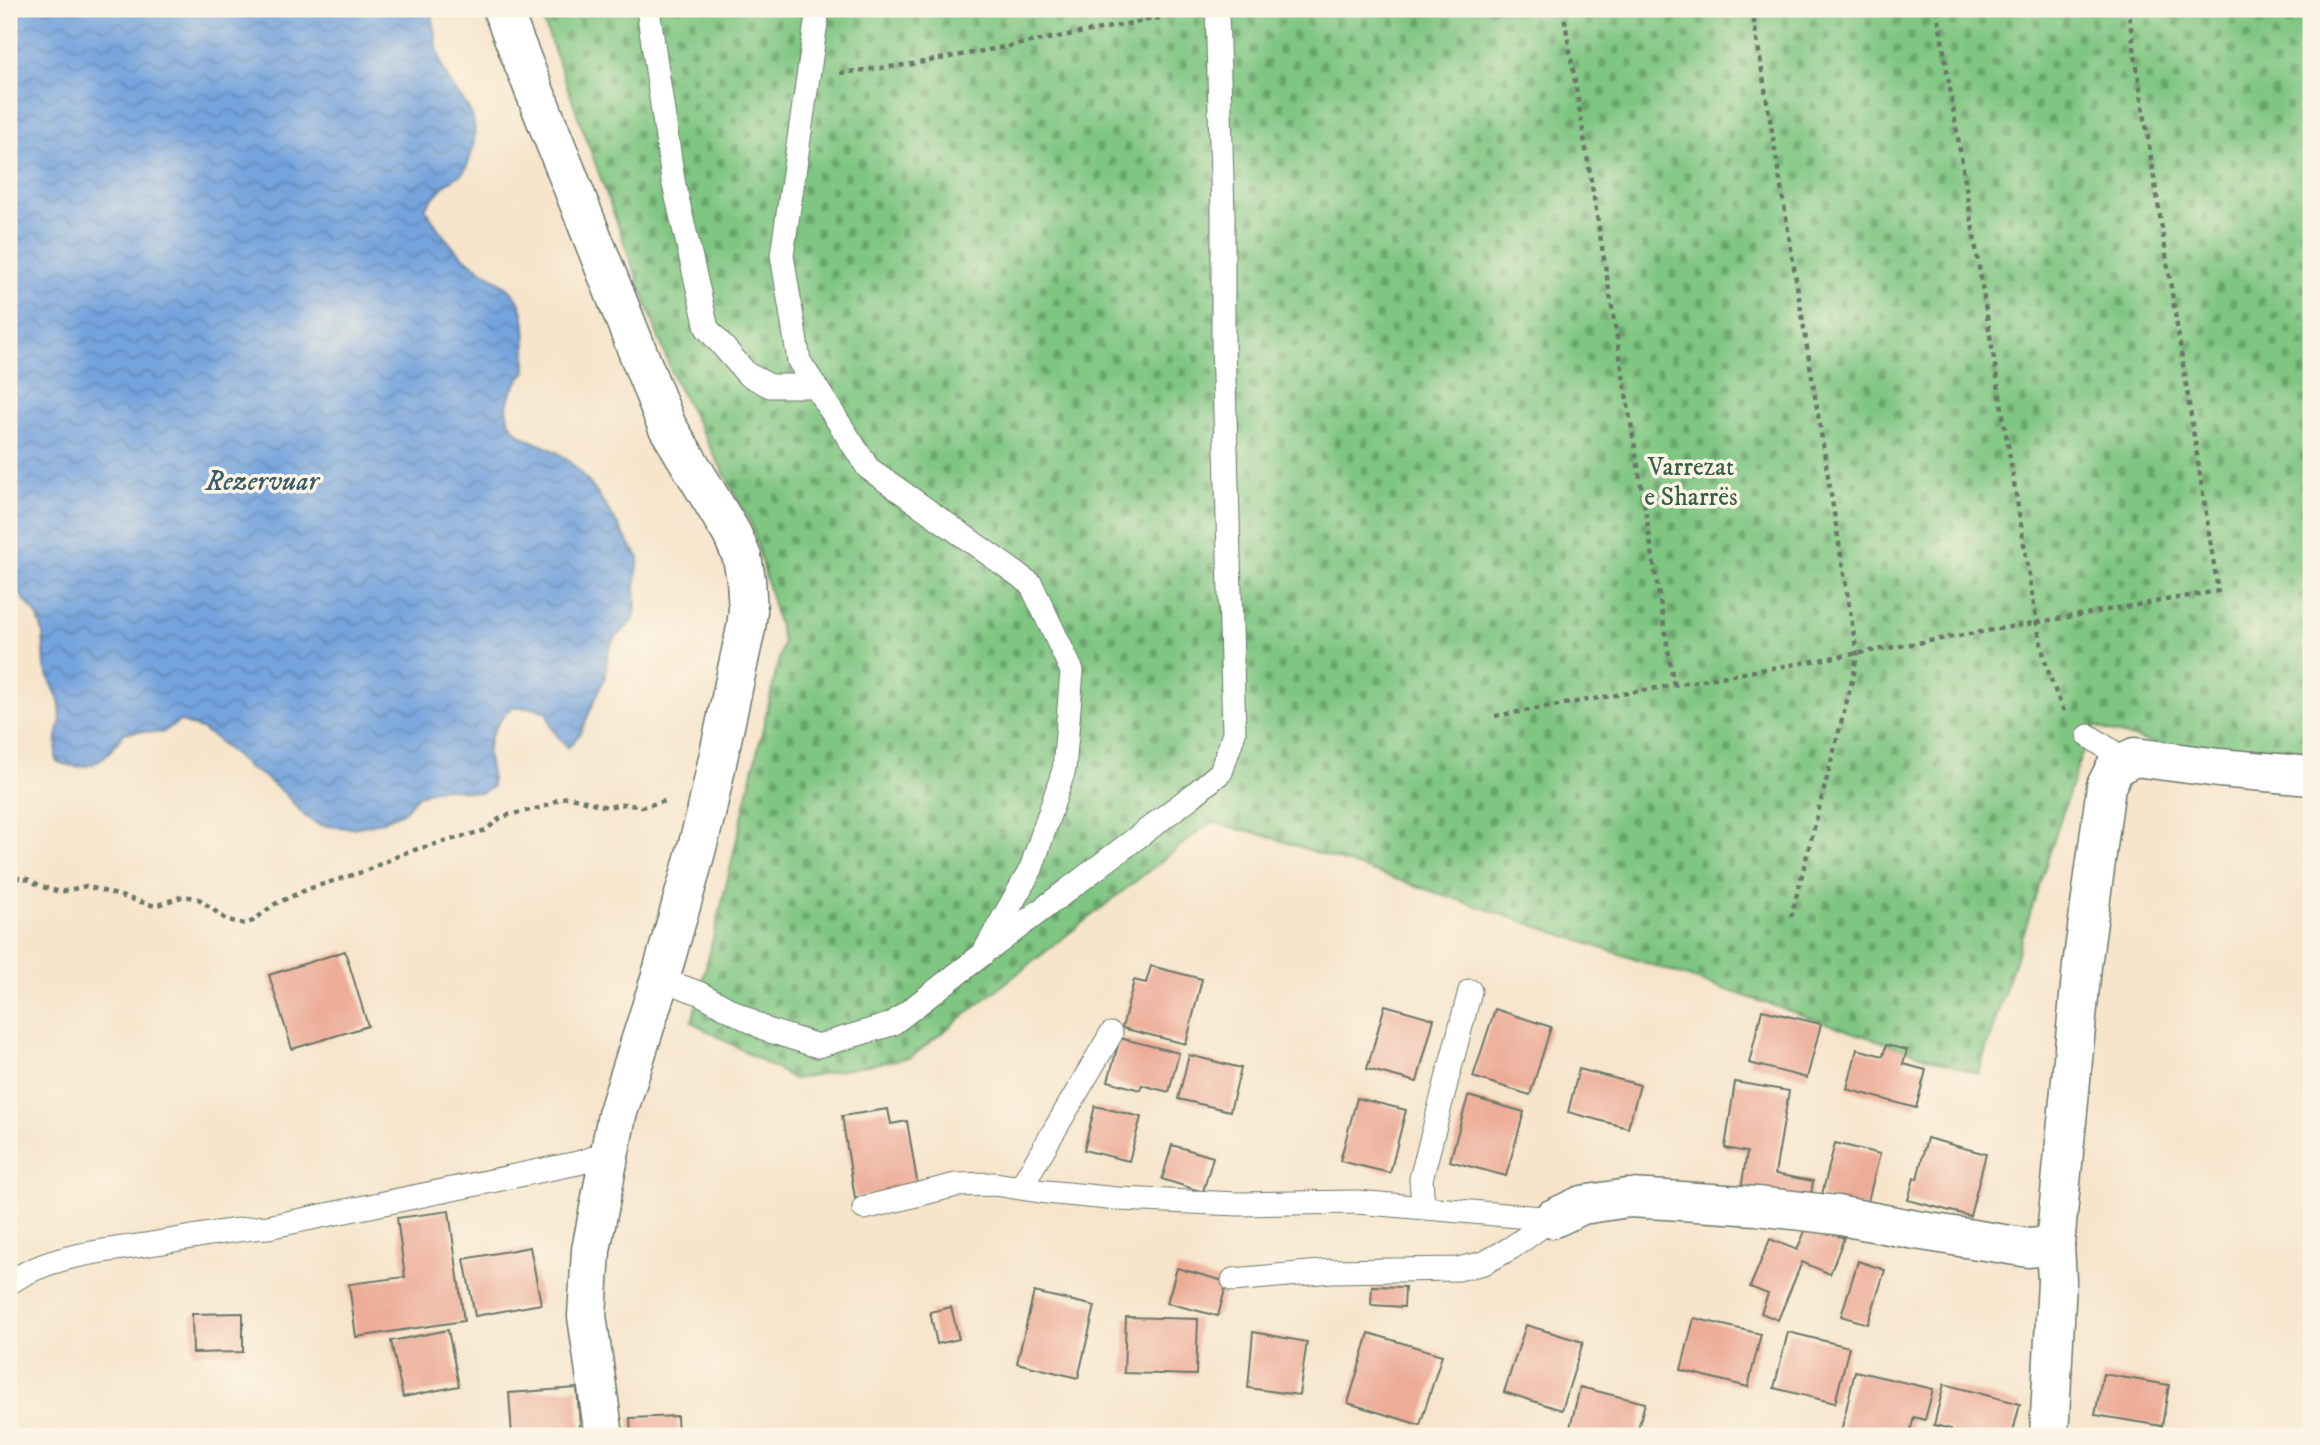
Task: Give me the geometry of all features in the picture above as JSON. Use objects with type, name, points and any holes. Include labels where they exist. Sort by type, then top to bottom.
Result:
[{"type":"street","points":[[502,9],[667,426],[732,534],[742,557],[746,580],[746,628],[706,814],[660,979],[617,1115],[591,1250],[587,1317],[604,1436]]},
{"type":"street","points":[[2049,1436],[2057,1281],[2055,1245],[2082,966],[2106,786],[2116,766],[2135,757],[2311,776]]},
{"type":"street","points":[[1552,1219],[1582,1205],[1628,1198],[1757,1206],[1836,1215],[2029,1248],[2055,1245]]},
{"type":"lane","points":[[648,9],[673,180],[707,327],[747,374],[770,386],[815,386]]},
{"type":"lane","points":[[818,9],[782,255],[799,361],[867,468],[1031,584],[1072,671],[1064,770],[1031,869],[983,954]]},
{"type":"lane","points":[[660,979],[699,992],[767,1030],[818,1046],[892,1024],[1221,772],[1234,733],[1223,343],[1223,213],[1205,10]]},
{"type":"lane","points":[[2089,736],[2125,760]]},
{"type":"lane","points":[[1423,1206],[1421,1179],[1471,991]]},
{"type":"lane","points":[[1021,1187],[1111,1034]]},
{"type":"lane","points":[[9,1283],[24,1273],[72,1256],[239,1228],[268,1227],[578,1164],[609,1153]]},
{"type":"lane","points":[[864,1208],[956,1185],[995,1184],[1118,1199],[1189,1203],[1357,1202],[1552,1219]]},
{"type":"lane","points":[[1233,1280],[1331,1271],[1458,1269],[1484,1263],[1552,1219]]},
{"type":"path","points":[[1563,9],[1674,686]]},
{"type":"path","points":[[1752,9],[1857,654],[1791,917]]},
{"type":"path","points":[[1937,9],[2044,661],[2053,689],[2073,726],[2089,736]]},
{"type":"path","points":[[1495,716],[2218,591],[2128,9]]},
{"type":"path","points":[[808,76],[913,64],[1205,10]]},
{"type":"path","points":[[9,878],[10,881],[27,879],[60,892],[86,886],[155,906],[181,897],[190,897],[199,899],[227,920],[245,924],[275,904],[308,889],[365,871],[407,852],[486,830],[508,815],[544,807],[561,798],[571,797],[607,807],[624,804],[642,807],[669,800],[678,801],[706,814]]},
{"type":"green space","name":"Varrezat e Sharrës","points":[[539,9],[2311,9],[2311,766],[2204,754],[2094,726],[2083,750],[1978,1074],[1267,836],[1211,822],[911,1057],[794,1079],[692,1022],[783,642],[752,526],[674,379]]},
{"type":"water","name":"Rezervuar","points":[[9,9],[432,9],[443,68],[471,114],[474,135],[472,151],[465,169],[448,182],[425,208],[453,247],[509,289],[522,309],[526,371],[513,389],[508,403],[511,424],[521,435],[555,451],[573,465],[594,490],[639,558],[634,620],[615,638],[608,650],[605,677],[580,734],[568,748],[552,729],[547,713],[536,708],[512,707],[498,724],[489,743],[492,787],[481,793],[445,788],[426,792],[415,798],[405,811],[381,822],[350,828],[319,825],[307,818],[285,794],[247,767],[215,738],[180,721],[162,733],[124,733],[103,758],[87,766],[56,761],[61,720],[60,703],[45,667],[43,632],[37,615],[15,588],[9,573]]},
{"type":"building","points":[[345,951],[368,1026],[292,1049],[269,975]]},
{"type":"building","points":[[1151,966],[1202,979],[1186,1044],[1122,1028],[1134,980],[1146,983]]},
{"type":"building","points":[[1385,1005],[1434,1019],[1417,1082],[1367,1069]]},
{"type":"building","points":[[1495,1009],[1551,1027],[1530,1095],[1473,1077]]},
{"type":"building","points":[[1762,1010],[1821,1024],[1807,1078],[1749,1063]]},
{"type":"building","points":[[1120,1038],[1179,1053],[1169,1092],[1142,1085],[1140,1090],[1108,1081]]},
{"type":"building","points":[[1886,1045],[1907,1050],[1903,1064],[1926,1070],[1916,1108],[1847,1089],[1857,1049],[1883,1056]]},
{"type":"building","points":[[1189,1055],[1241,1068],[1230,1111],[1178,1099]]},
{"type":"building","points":[[1579,1069],[1640,1085],[1628,1128],[1568,1112]]},
{"type":"building","points":[[1735,1082],[1789,1091],[1775,1174],[1813,1181],[1810,1203],[1741,1189],[1747,1152],[1725,1148]]},
{"type":"building","points":[[1468,1096],[1524,1112],[1506,1176],[1450,1161]]},
{"type":"building","points":[[1357,1098],[1406,1110],[1390,1173],[1340,1161]]},
{"type":"building","points":[[1095,1106],[1141,1117],[1129,1161],[1084,1150]]},
{"type":"building","points":[[888,1109],[891,1124],[907,1121],[918,1187],[855,1198],[842,1116]]},
{"type":"building","points":[[1927,1138],[1986,1154],[1970,1216],[1908,1200],[1914,1178],[1917,1179]]},
{"type":"building","points":[[1835,1143],[1880,1154],[1866,1209],[1821,1198]]},
{"type":"building","points":[[1172,1145],[1213,1157],[1203,1192],[1162,1179]]},
{"type":"building","points":[[449,1211],[464,1321],[356,1337],[349,1284],[405,1277],[397,1218]]},
{"type":"building","points":[[1808,1224],[1844,1238],[1830,1274],[1802,1262],[1778,1320],[1761,1313],[1768,1294],[1750,1287],[1770,1239],[1797,1250]]},
{"type":"building","points":[[530,1247],[541,1304],[475,1316],[464,1259]]},
{"type":"building","points":[[1858,1261],[1885,1270],[1868,1324],[1841,1316]]},
{"type":"building","points":[[1177,1268],[1227,1282],[1218,1316],[1167,1303]]},
{"type":"building","points":[[1372,1286],[1405,1287],[1404,1307],[1371,1305]]},
{"type":"building","points":[[1034,1292],[1095,1306],[1078,1378],[1017,1363]]},
{"type":"building","points":[[951,1307],[959,1339],[937,1344],[930,1312]]},
{"type":"building","points":[[243,1313],[243,1352],[193,1353],[192,1314]]},
{"type":"building","points":[[1126,1317],[1198,1319],[1196,1375],[1124,1373]]},
{"type":"building","points":[[1694,1318],[1761,1334],[1748,1387],[1681,1370]]},
{"type":"building","points":[[1526,1325],[1583,1342],[1562,1410],[1504,1392]]},
{"type":"building","points":[[448,1330],[459,1386],[403,1397],[391,1341]]},
{"type":"building","points":[[1253,1332],[1307,1342],[1299,1395],[1248,1388]]},
{"type":"building","points":[[1788,1332],[1849,1347],[1835,1403],[1774,1388]]},
{"type":"building","points":[[1369,1333],[1442,1355],[1420,1425],[1348,1403]]},
{"type":"building","points":[[1855,1371],[1933,1389],[1925,1420],[1914,1417],[1909,1436],[1840,1436]]},
{"type":"building","points":[[2103,1374],[2169,1385],[2162,1426],[2095,1415]]},
{"type":"building","points":[[1944,1384],[2020,1404],[2012,1436],[1949,1436],[1951,1429],[1934,1425]]},
{"type":"building","points":[[1580,1387],[1645,1403],[1636,1436],[1568,1436]]},
{"type":"building","points":[[577,1388],[581,1436],[512,1436],[509,1393]]},
{"type":"building","points":[[677,1416],[678,1436],[631,1436],[630,1418]]}]
